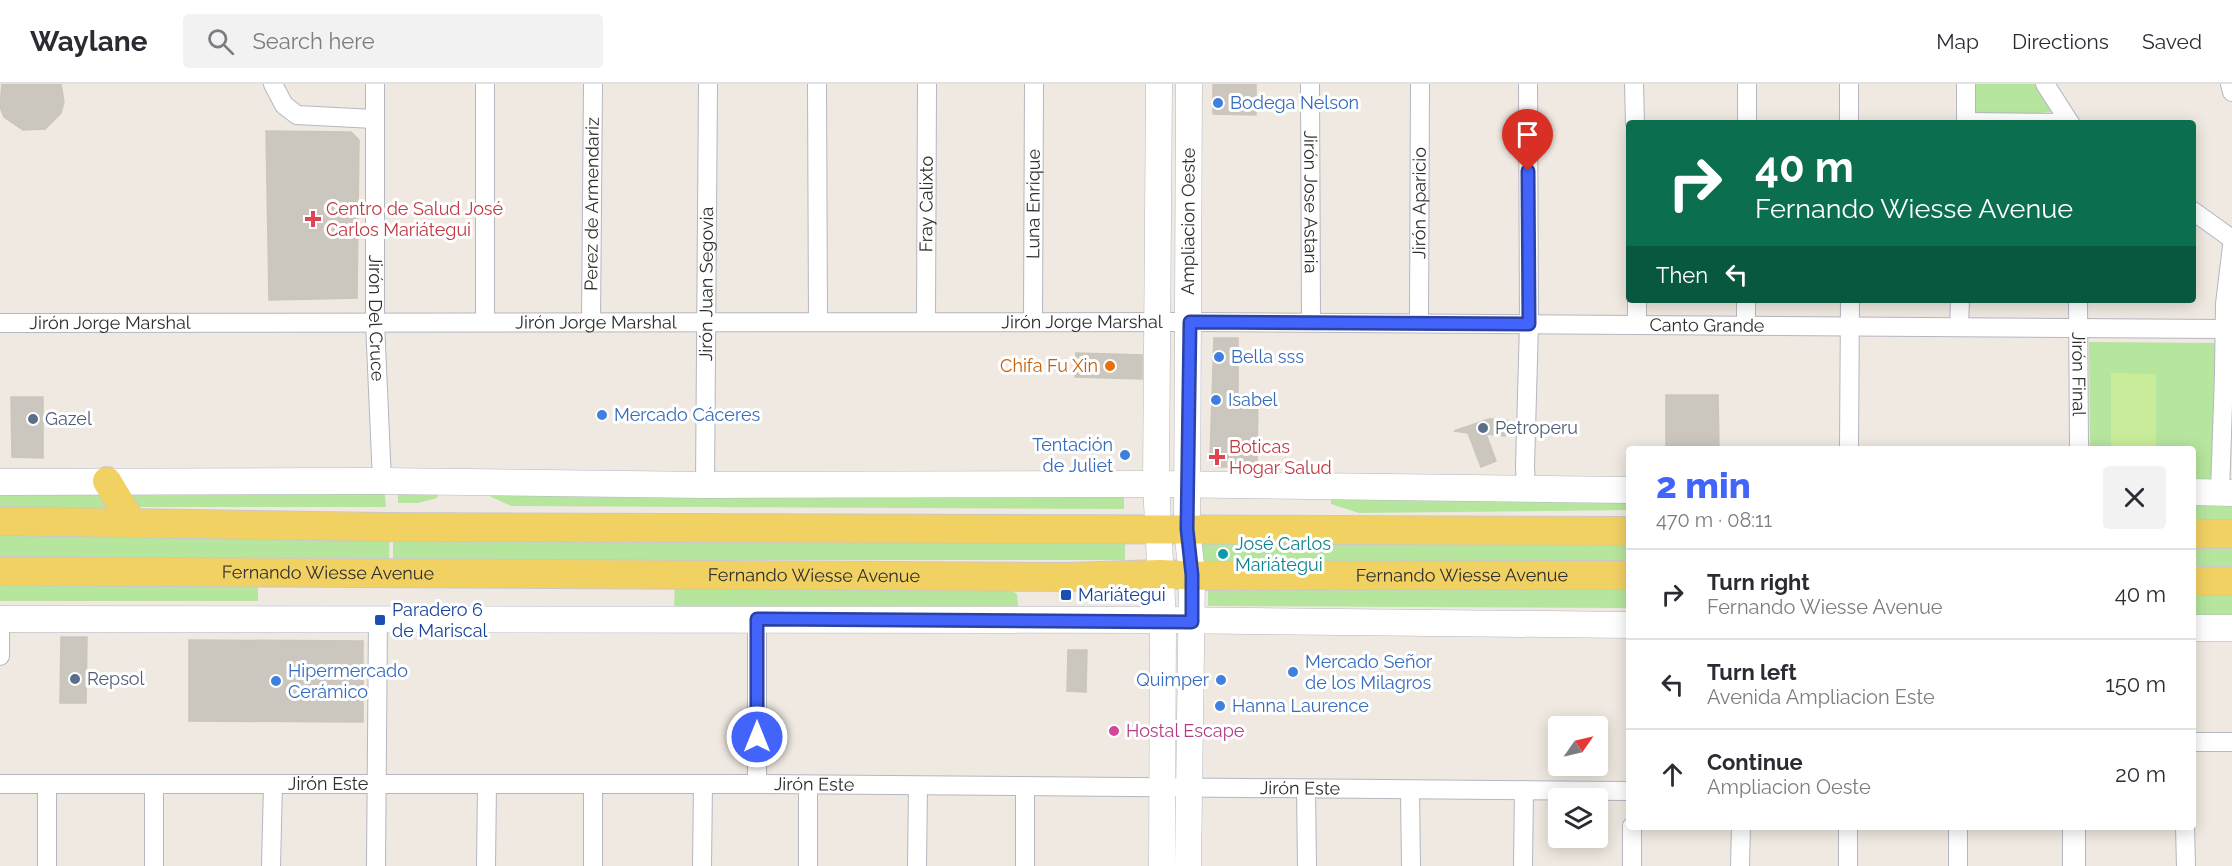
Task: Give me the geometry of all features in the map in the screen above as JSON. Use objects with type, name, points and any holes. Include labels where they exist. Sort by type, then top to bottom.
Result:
[{"type":"main road","name":"Ampliacion Oeste","points":[[1159,84],[1156,529],[1163,621],[1162,866]]},
{"type":"main road","name":"Ampliacion Oeste","points":[[1188,866],[1192,622],[1192,575],[1187,529],[1190,322],[1189,84]]},
{"type":"main road","points":[[107,481],[132,523]]},
{"type":"main road","points":[[0,482],[1156,484],[1626,490]]},
{"type":"main road","points":[[2196,492],[2226,493]]},
{"type":"main road","points":[[0,521],[384,527],[1626,531]]},
{"type":"main road","points":[[2196,534],[2232,534]]},
{"type":"main road","name":"Fernando Wiesse Avenue","points":[[0,571],[1056,577],[1160,574],[1626,575]]},
{"type":"main road","points":[[2196,580],[2232,581]]},
{"type":"main road","points":[[0,619],[141,621],[378,618],[757,619],[1626,625]]},
{"type":"main road","points":[[2196,628],[2232,628]]},
{"type":"street","points":[[273,84],[284,105],[297,115],[374,119]]},
{"type":"street","name":"Jirón Del Cruce","points":[[375,84],[375,322],[382,481]]},
{"type":"street","points":[[485,84],[485,321]]},
{"type":"street","name":"Perez de Armendariz","points":[[591,322],[593,84]]},
{"type":"street","name":"Jirón Juan Segovia","points":[[705,485],[708,84]]},
{"type":"street","points":[[817,84],[818,322]]},
{"type":"street","name":"Fray Calixto","points":[[926,322],[927,84]]},
{"type":"street","name":"Luna Enrique","points":[[1033,322],[1034,84]]},
{"type":"street","name":"Jirón Jose Astaria","points":[[1310,84],[1311,322]]},
{"type":"street","name":"Jirón Aparicio","points":[[1419,323],[1420,84]]},
{"type":"street","points":[[1526,489],[1524,466],[1529,324],[1528,84]]},
{"type":"street","points":[[1634,84],[1635,120]]},
{"type":"street","points":[[1747,84],[1747,120]]},
{"type":"street","points":[[1849,84],[1850,120]]},
{"type":"street","points":[[1966,84],[1966,120]]},
{"type":"street","points":[[2045,84],[2068,120]]},
{"type":"street","points":[[2230,84],[2232,92]]},
{"type":"street","points":[[2196,213],[2232,239]]},
{"type":"street","points":[[2226,493],[2228,373],[2224,329],[2229,304],[2232,246]]},
{"type":"street","points":[[1637,303],[1637,325]]},
{"type":"street","points":[[1746,303],[1746,326]]},
{"type":"street","points":[[1849,446],[1850,303]]},
{"type":"street","points":[[1959,327],[1960,303]]},
{"type":"street","name":"Jirón Final","points":[[2079,303],[2079,446]]},
{"type":"street","name":"Jirón Jorge Marshal","points":[[0,322],[1190,322]]},
{"type":"street","name":"Canto Grande","points":[[1190,322],[2224,329]]},
{"type":"street","points":[[376,866],[378,618]]},
{"type":"street","points":[[0,619],[0,656]]},
{"type":"street","points":[[757,619],[757,784]]},
{"type":"street","points":[[2196,742],[2232,742]]},
{"type":"street","name":"Jirón Este","points":[[0,784],[593,786],[757,784],[1025,788],[1626,791]]},
{"type":"street","points":[[154,784],[154,866]]},
{"type":"street","points":[[702,866],[703,784]]},
{"type":"street","points":[[47,785],[47,866]]},
{"type":"street","points":[[271,866],[273,785]]},
{"type":"street","points":[[486,866],[487,785]]},
{"type":"street","points":[[808,785],[808,866]]},
{"type":"street","points":[[593,786],[593,866]]},
{"type":"street","points":[[917,866],[918,786]]},
{"type":"street","points":[[1025,788],[1025,866]]},
{"type":"street","points":[[1306,789],[1307,866]]},
{"type":"street","points":[[1410,790],[1411,866]]},
{"type":"street","points":[[1523,866],[1524,790]]},
{"type":"street","points":[[1632,830],[1632,866]]},
{"type":"street","points":[[1740,866],[1741,830]]},
{"type":"street","points":[[1848,830],[1848,866]]},
{"type":"street","points":[[1958,830],[1958,866]]},
{"type":"street","points":[[2074,830],[2074,866]]},
{"type":"street","points":[[2185,830],[2186,866]]},
{"type":"green space","points":[[1969,84],[2039,84],[2054,110],[1969,118]]},
{"type":"green space","points":[[2089,342],[2217,343],[2216,483],[2196,483],[2196,446],[2090,446]]},
{"type":"green space","points":[[2111,373],[2156,374],[2156,446],[2111,446]]},
{"type":"green space","points":[[384,487],[386,507],[136,507],[117,489]]},
{"type":"green space","points":[[398,489],[439,490],[437,498],[418,503],[398,503]]},
{"type":"green space","points":[[1124,490],[1124,509],[511,506],[485,494]]},
{"type":"green space","points":[[0,491],[99,491],[115,508],[0,508]]},
{"type":"green space","points":[[1626,492],[1626,510],[1359,513],[1331,504],[1331,494]]},
{"type":"green space","points":[[2196,502],[2232,503],[2232,519],[2196,519]]},
{"type":"green space","points":[[0,528],[390,528],[389,560],[0,559]]},
{"type":"green space","points":[[393,528],[1125,529],[1125,560],[393,560]]},
{"type":"green space","points":[[1192,532],[1626,537],[1626,567],[1195,563]]},
{"type":"green space","points":[[2196,541],[2232,541],[2232,571],[2196,570]]},
{"type":"green space","points":[[0,579],[258,579],[258,601],[0,601]]},
{"type":"green space","points":[[675,582],[997,583],[1017,594],[1018,606],[674,606]]},
{"type":"green space","points":[[1208,582],[1626,583],[1626,608],[1208,606]]},
{"type":"green space","points":[[2196,593],[2232,593],[2232,617],[2196,617]]},
{"type":"building","points":[[2,84],[61,84],[64,102],[61,113],[45,129],[23,130],[4,117],[0,107]]},
{"type":"building","points":[[1213,84],[1256,84],[1256,115],[1213,114]]},
{"type":"building","name":"Centro de Salud José Carlos Mariátegui","points":[[266,131],[351,132],[359,140],[357,298],[269,300]]},
{"type":"building","points":[[1214,338],[1238,338],[1238,394],[1258,395],[1257,467],[1218,467],[1210,458]]},
{"type":"building","name":"Chifa Fu Xin","points":[[1076,353],[1142,355],[1142,379],[1075,377]]},
{"type":"building","points":[[1666,395],[1718,395],[1719,446],[1666,446]]},
{"type":"building","points":[[11,397],[43,397],[43,458],[12,457]]},
{"type":"building","points":[[1489,419],[1507,420],[1505,436],[1486,434],[1496,461],[1481,467],[1468,433],[1454,431]]},
{"type":"building","points":[[61,637],[87,637],[86,703],[60,703]]},
{"type":"building","name":"Hipermercado Cerámico","points":[[189,640],[363,641],[363,722],[189,721]]},
{"type":"building","points":[[1068,650],[1087,650],[1086,692],[1067,691]]},
{"type":"place","name":"Bodega Nelson","points":[[1218,103]]},
{"type":"place","name":"Centro de Salud José Carlos Mariátegui","points":[[313,219]]},
{"type":"place","name":"Bella sss","points":[[1219,357]]},
{"type":"place","name":"Chifa Fu Xin","points":[[1110,366]]},
{"type":"place","name":"Isabel","points":[[1216,400]]},
{"type":"place","name":"Mercado Cáceres","points":[[602,415]]},
{"type":"place","name":"Gazel","points":[[33,419]]},
{"type":"place","name":"Petroperu","points":[[1483,428]]},
{"type":"place","name":"Tentación de Juliet","points":[[1125,455]]},
{"type":"place","name":"Boticas Hogar Salud","points":[[1217,457]]},
{"type":"place","name":"José Carlos Mariátegui","points":[[1223,554]]},
{"type":"place","name":"Mariátegui","points":[[1066,595]]},
{"type":"place","name":"Paradero 6 de Mariscal","points":[[380,620]]},
{"type":"place","name":"Mercado Señor de los Milagros","points":[[1293,672]]},
{"type":"place","name":"Repsol","points":[[75,679]]},
{"type":"place","name":"Quimper","points":[[1221,680]]},
{"type":"place","name":"Hipermercado Cerámico","points":[[276,681]]},
{"type":"place","name":"Hanna Laurence","points":[[1220,706]]},
{"type":"place","name":"Hostal Escape","points":[[1114,731]]},
{"type":"route","points":[[757,737],[757,619],[1192,622],[1192,575],[1187,529],[1190,322],[1529,324],[1528,171]]}]
